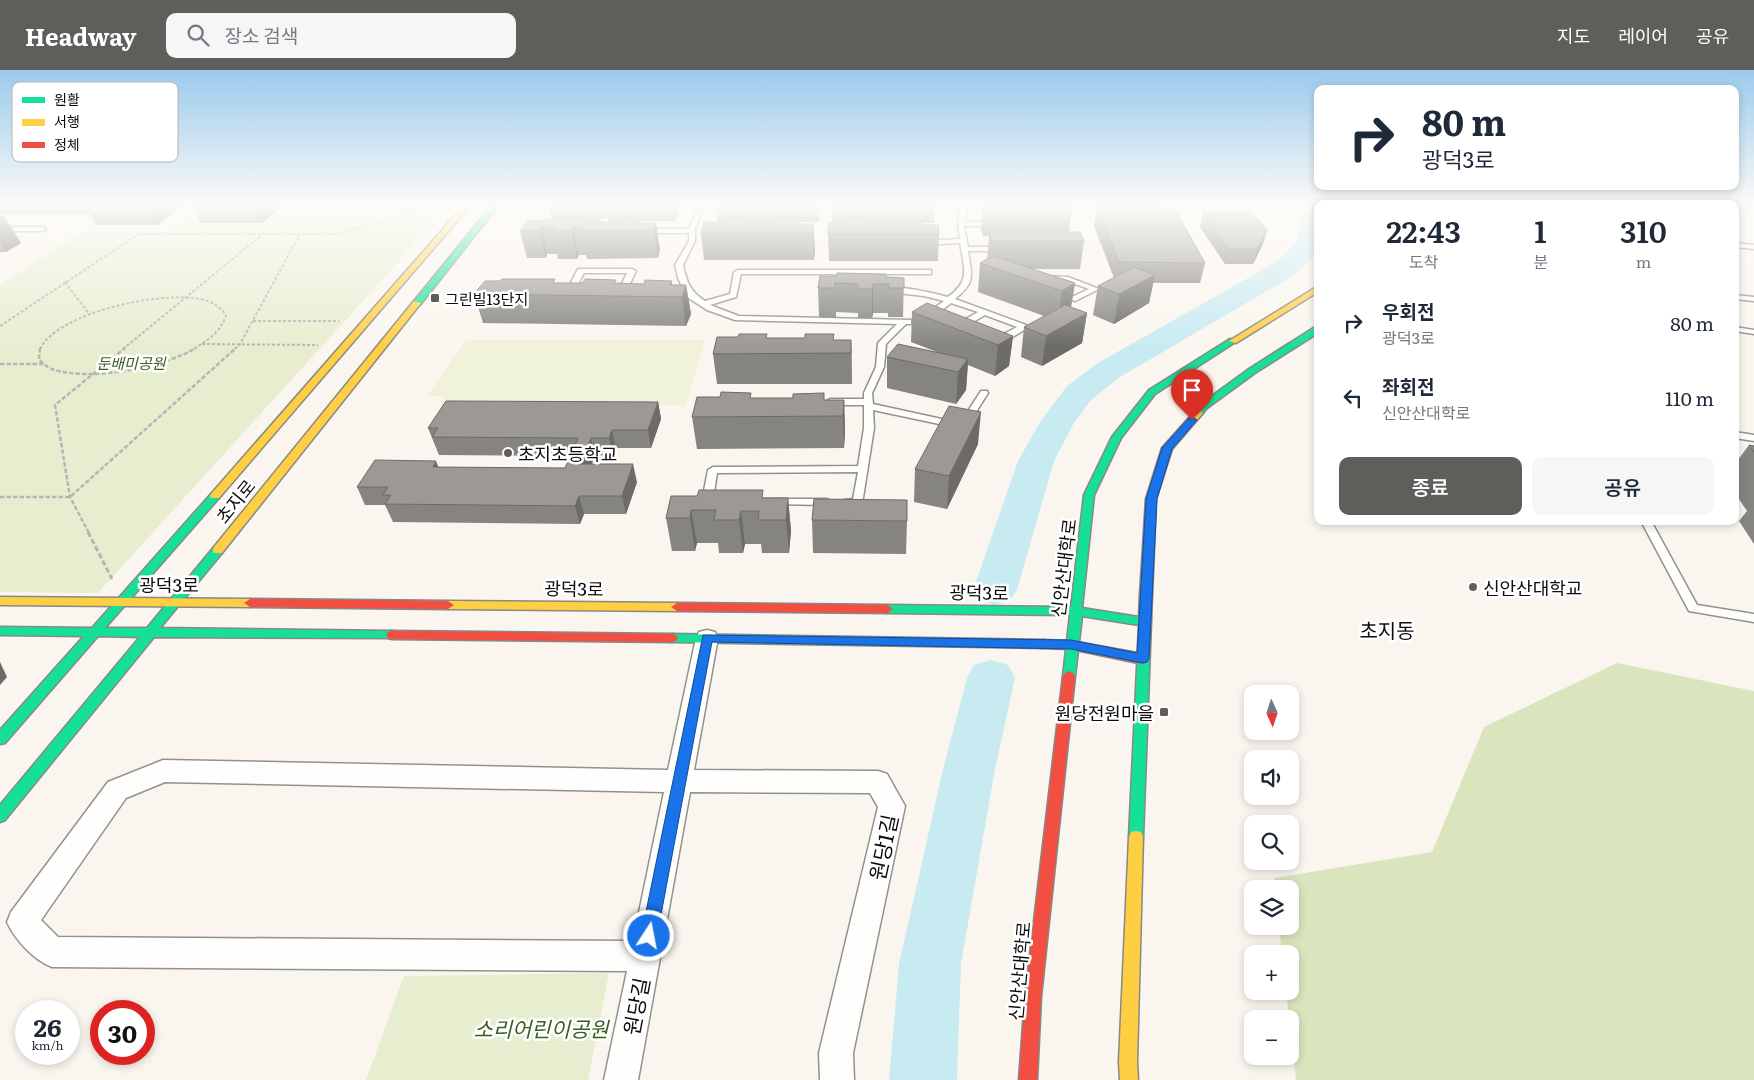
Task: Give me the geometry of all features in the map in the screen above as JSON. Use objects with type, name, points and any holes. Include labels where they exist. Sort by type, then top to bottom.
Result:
[{"type":"street","name":"초지로","points":[[0,739],[123,602],[427,252]]},
{"type":"street","name":"초지로","points":[[0,816],[176,602],[458,252]]},
{"type":"street","name":"신안산대학로","points":[[1028,1080],[1033,997],[1089,495],[1117,437],[1152,392],[1314,291]]},
{"type":"street","points":[[1129,1080],[1128,1062],[1143,659],[1151,499],[1167,448],[1204,406],[1252,371],[1314,332]]},
{"type":"street","name":"광덕3로","points":[[0,601],[1075,611],[1146,622]]},
{"type":"street","points":[[0,630],[707,638],[1071,645],[1143,659]]},
{"type":"street","name":"원당길","points":[[621,1080],[707,638]]},
{"type":"street","points":[[645,956],[52,952],[22,922],[117,790],[163,771],[679,780]]},
{"type":"street","name":"원당1길","points":[[679,780],[878,782],[892,806],[836,1053],[837,1080]]},
{"type":"lane","points":[[685,252],[679,264],[682,278],[690,295]]},
{"type":"lane","points":[[680,294],[690,295],[705,304],[738,318],[904,322],[926,319],[962,290],[974,277],[966,252]]},
{"type":"lane","points":[[576,294],[568,294],[581,271],[632,271],[621,294]]},
{"type":"lane","points":[[705,304],[733,295],[738,272],[928,272]]},
{"type":"lane","points":[[868,272],[868,281]]},
{"type":"lane","points":[[1040,278],[1068,279],[1095,289],[1076,299],[1048,290]]},
{"type":"lane","points":[[876,290],[910,290],[951,299],[1023,326],[1001,340],[993,337]]},
{"type":"lane","points":[[612,294],[631,294]]},
{"type":"lane","points":[[1739,297],[1754,299]]},
{"type":"lane","points":[[970,328],[962,325],[984,312]]},
{"type":"lane","points":[[764,502],[858,502],[869,428],[868,393],[880,367],[882,343],[904,322]]},
{"type":"lane","points":[[1739,330],[1754,332]]},
{"type":"lane","points":[[819,402],[868,404],[963,426],[984,393]]},
{"type":"lane","points":[[1739,436],[1754,438]]},
{"type":"lane","points":[[717,501],[707,501],[713,470],[862,469]]},
{"type":"lane","points":[[1648,525],[1693,608],[1754,618]]},
{"type":"path","points":[[0,326],[111,252]]},
{"type":"path","points":[[123,602],[70,497],[55,405],[241,252]]},
{"type":"path","points":[[0,497],[70,497],[240,344],[290,252]]},
{"type":"path","points":[[65,282],[90,315]]},
{"type":"path","points":[[186,297],[206,300],[220,306],[226,315],[222,326],[210,338],[200,344],[161,362],[130,370],[93,374],[70,374],[49,369],[39,360],[40,348],[52,335],[72,322],[128,303],[158,298],[186,297]]},
{"type":"path","points":[[252,321],[367,321]]},
{"type":"path","points":[[200,344],[346,345]]},
{"type":"path","points":[[0,364],[44,364]]},
{"type":"green space","name":"둔배미공원","points":[[51,252],[407,252],[98,593],[0,592],[0,285]]},
{"type":"green space","points":[[466,340],[705,340],[686,405],[439,405],[444,396],[428,396]]},
{"type":"green space","points":[[1617,663],[1754,691],[1754,1080],[1296,1080],[1294,1065],[1299,1065],[1299,1010],[1288,1010],[1287,1000],[1299,1000],[1299,945],[1281,945],[1280,935],[1299,935],[1299,880],[1274,880],[1274,878],[1432,852],[1484,727]]},
{"type":"green space","name":"소리어린이공원","points":[[609,973],[588,1080],[366,1080],[404,976]]},
{"type":"building","points":[[1115,252],[1199,252],[1205,263],[1119,262]]},
{"type":"building","points":[[993,256],[1075,283],[1062,291],[980,263]]},
{"type":"building","points":[[1134,267],[1155,275],[1119,294],[1098,286]]},
{"type":"building","points":[[837,273],[886,274],[886,277],[904,278],[904,288],[889,288],[889,284],[873,284],[872,289],[858,289],[858,284],[835,283],[835,288],[818,288],[820,276],[837,276]]},
{"type":"building","points":[[502,279],[555,279],[553,283],[583,283],[585,279],[616,280],[614,283],[644,284],[645,280],[672,281],[670,285],[686,285],[682,297],[474,294],[485,281],[500,281]]},
{"type":"building","points":[[927,303],[1013,336],[998,345],[912,312]]},
{"type":"building","points":[[1065,305],[1087,313],[1046,336],[1024,327]]},
{"type":"building","points":[[739,334],[767,334],[766,338],[805,338],[805,334],[834,334],[833,340],[851,340],[851,353],[713,354],[717,337],[738,337]]},
{"type":"building","points":[[898,344],[968,359],[958,372],[887,357]]},
{"type":"building","points":[[721,392],[751,393],[750,398],[793,398],[793,394],[824,393],[824,400],[844,400],[843,416],[692,417],[697,397],[720,397]]},
{"type":"building","points":[[446,401],[658,402],[648,430],[612,430],[609,438],[591,438],[580,464],[633,464],[622,496],[579,496],[575,506],[385,504],[391,495],[383,495],[388,487],[357,487],[375,460],[436,461],[433,467],[565,468],[578,438],[432,437],[438,428],[428,428]]},
{"type":"building","points":[[949,406],[981,412],[949,476],[915,469]]},
{"type":"building","points":[[699,490],[763,490],[762,498],[788,498],[786,520],[758,520],[759,511],[741,511],[739,520],[714,520],[716,510],[691,510],[690,518],[666,518],[671,496],[697,496]]},
{"type":"building","points":[[814,499],[907,500],[907,521],[812,520]]},
{"type":"waterway","points":[[995,590],[1036,461],[1057,422],[1079,393],[1109,370],[1281,271],[1303,252]]},
{"type":"waterway","points":[[923,1080],[930,964],[969,769],[991,678]]},
{"type":"traffic: fast","points":[[417,303],[458,252]]},
{"type":"traffic: fast","points":[[1198,413],[1204,406],[1252,371],[1314,332]]},
{"type":"traffic: fast","points":[[1069,676],[1089,495],[1117,437],[1152,392],[1233,341]]},
{"type":"traffic: fast","points":[[0,739],[215,496]]},
{"type":"traffic: fast","points":[[0,816],[218,550]]},
{"type":"traffic: fast","points":[[1136,837],[1146,595]]},
{"type":"traffic: fast","points":[[887,609],[1075,611],[1146,622]]},
{"type":"traffic: fast","points":[[0,631],[392,635]]},
{"type":"traffic: fast","points":[[672,638],[1043,644]]},
{"type":"traffic: slow","points":[[215,496],[427,252]]},
{"type":"traffic: slow","points":[[1233,341],[1314,290]]},
{"type":"traffic: slow","points":[[218,550],[417,303]]},
{"type":"traffic: slow","points":[[1146,595],[1151,499],[1167,448],[1198,413]]},
{"type":"traffic: slow","points":[[0,601],[250,603]]},
{"type":"traffic: slow","points":[[448,605],[677,607]]},
{"type":"traffic: slow","points":[[1129,1080],[1128,1062],[1136,837]]},
{"type":"traffic: jam","points":[[250,603],[448,605]]},
{"type":"traffic: jam","points":[[677,607],[887,609]]},
{"type":"traffic: jam","points":[[392,635],[672,638]]},
{"type":"traffic: jam","points":[[1043,644],[1071,645],[1143,659]]},
{"type":"traffic: jam","points":[[1028,1080],[1033,997],[1069,676]]},
{"type":"place","name":"그린빌13단지","points":[[435,298]]},
{"type":"place","name":"초지초등학교","points":[[508,453]]},
{"type":"place","name":"신안산대학교","points":[[1473,587]]},
{"type":"place","name":"원당전원마을","points":[[1164,712]]},
{"type":"district","name":"초지동","points":[[1387,629]]},
{"type":"route","points":[[649,936],[707,638],[1071,645],[1143,659],[1151,499],[1167,448],[1192,420]]}]
